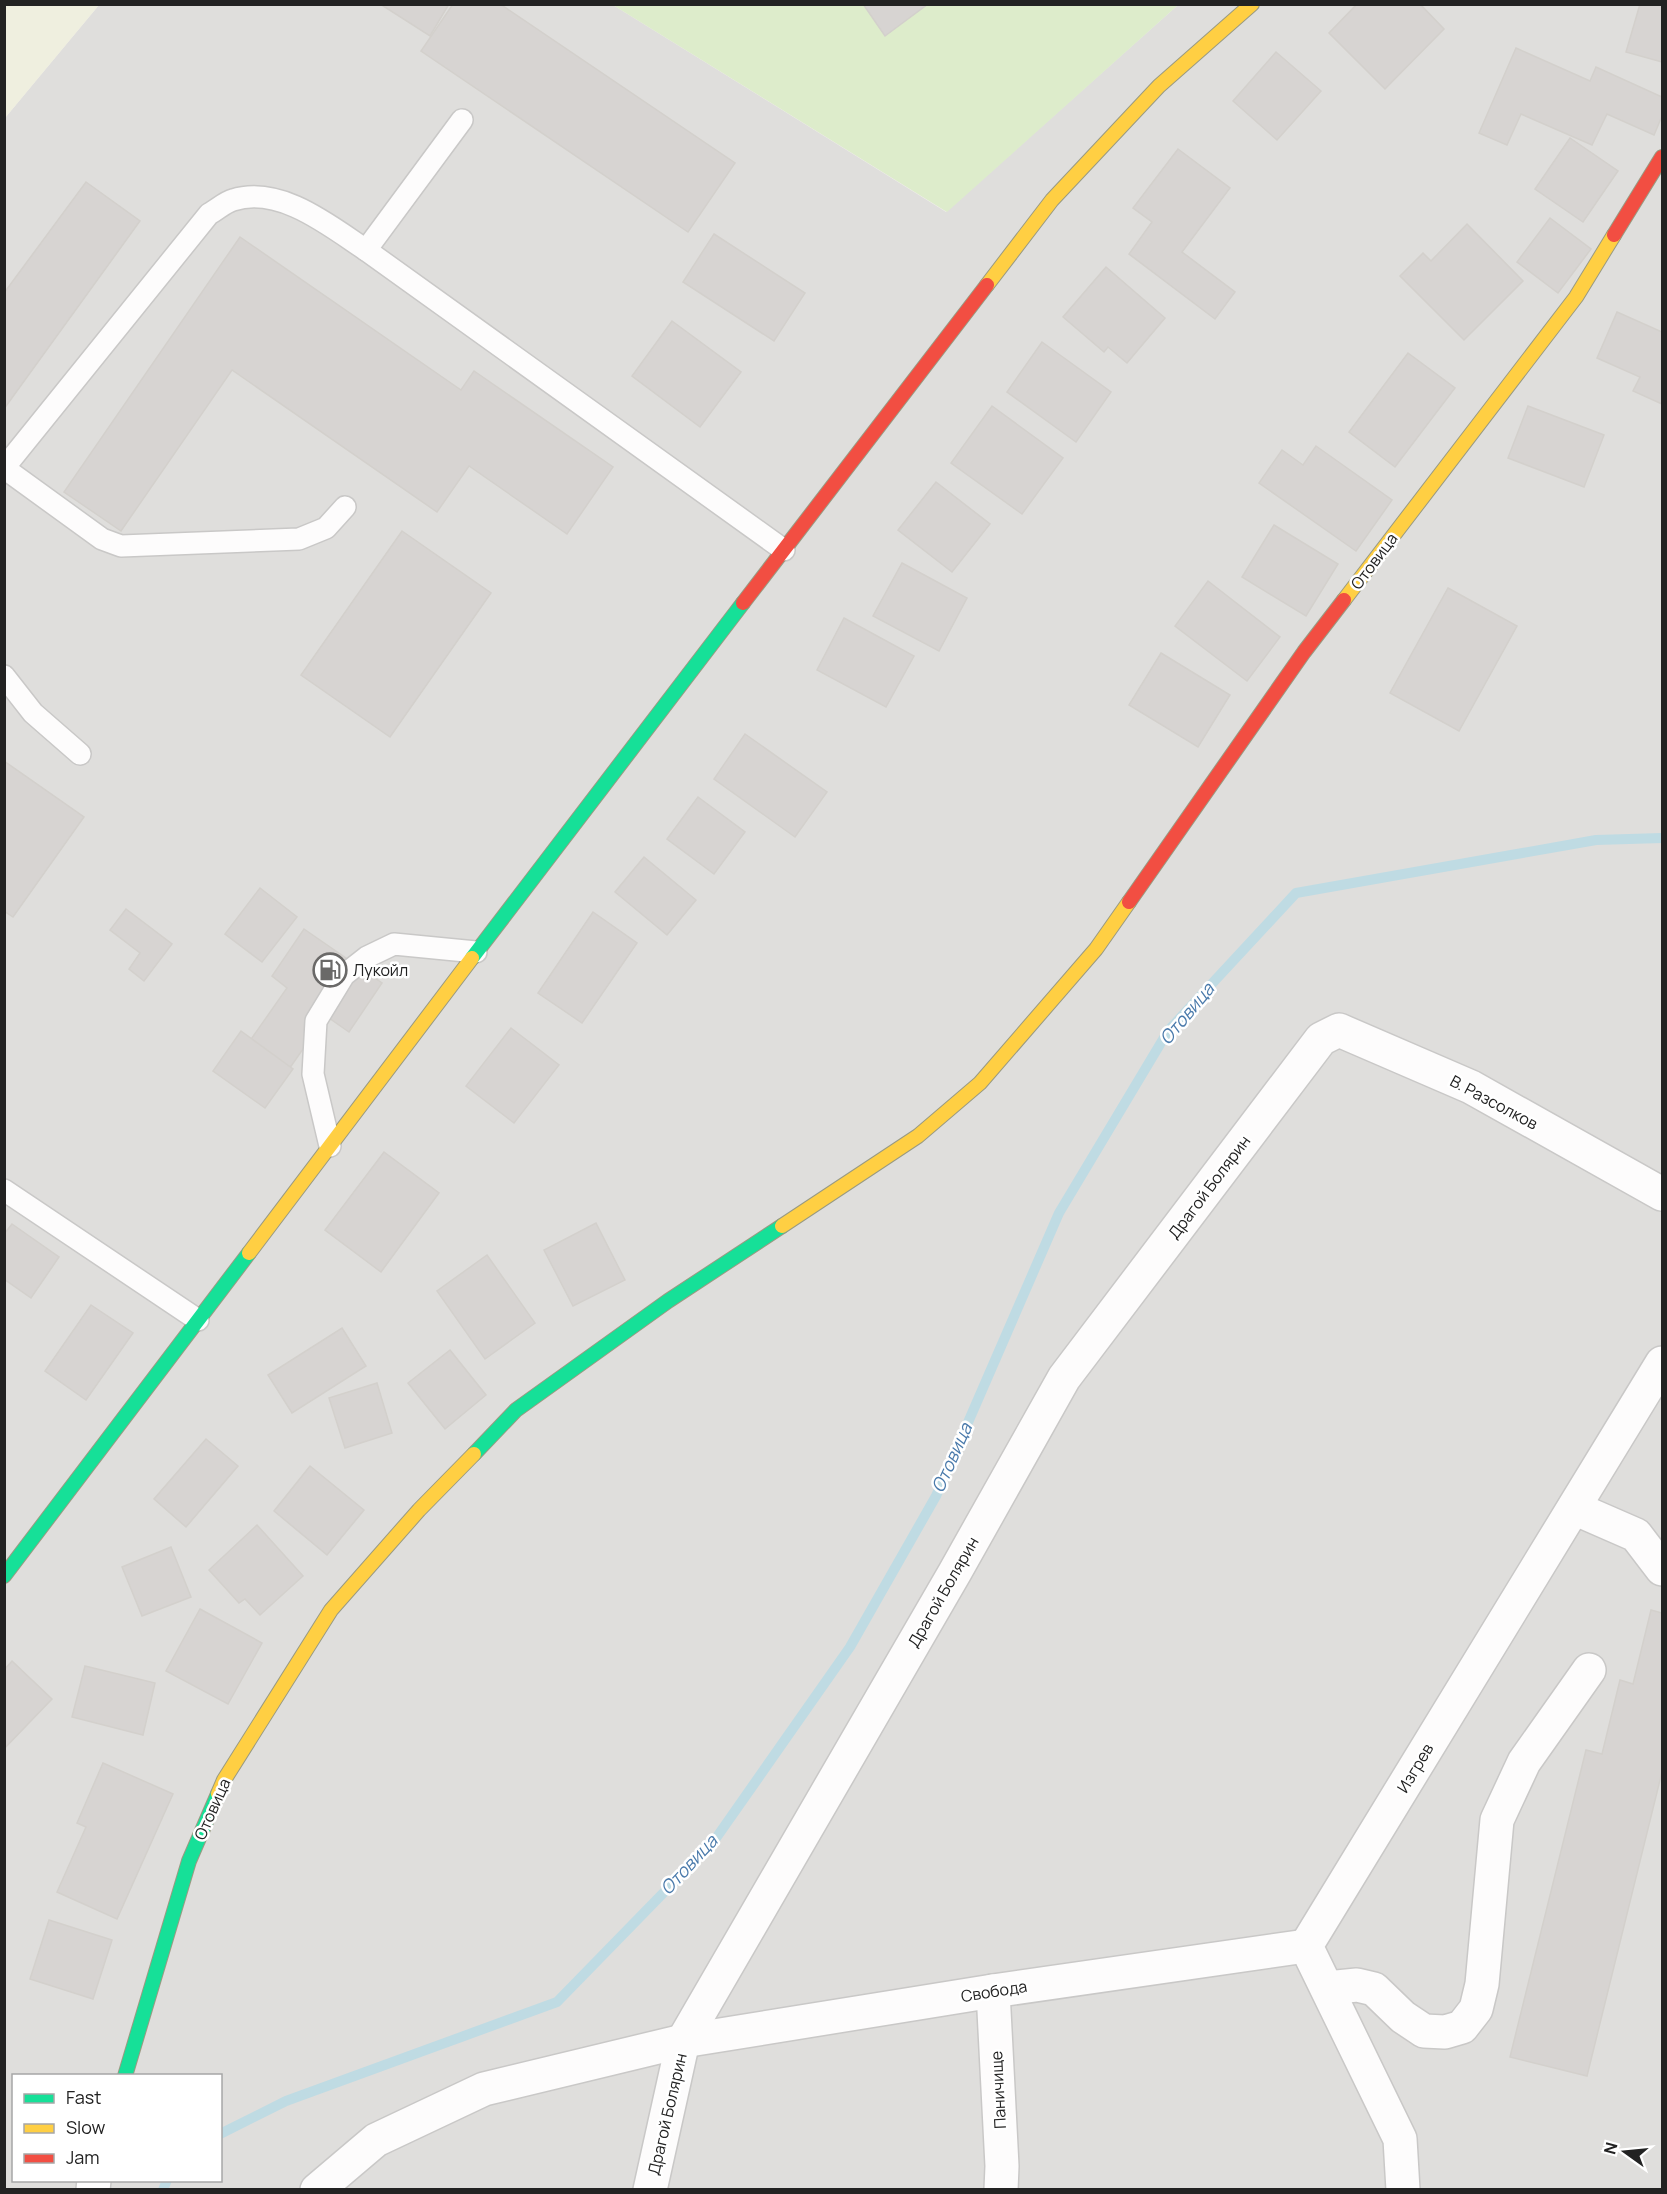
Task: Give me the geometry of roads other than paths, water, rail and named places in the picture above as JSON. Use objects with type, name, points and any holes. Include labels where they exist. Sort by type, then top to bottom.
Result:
[{"type":"street","points":[[4,1576],[476,952],[1052,200],[1159,86],[1252,4]]},
{"type":"street","name":"Отовица","points":[[126,2074],[189,1861],[224,1780],[331,1610],[419,1510],[516,1410],[668,1301],[918,1136],[980,1083],[1096,949],[1304,652],[1576,297],[1662,157]]},
{"type":"street","name":"В. Разсолков","points":[[1321,1039],[1339,1030],[1471,1088],[1662,1194]]},
{"type":"street","name":"Драгой Болярин","points":[[650,2190],[683,2041],[950,1582],[1064,1378],[1321,1039]]},
{"type":"street","name":"Изгрев","points":[[1306,1946],[1662,1363]]},
{"type":"street","points":[[1574,1508],[1636,1535],[1662,1569]]},
{"type":"street","points":[[1327,1988],[1357,1985],[1374,1989],[1403,2017],[1424,2031],[1445,2032],[1462,2027],[1476,2009],[1482,1984],[1497,1820],[1524,1762],[1588,1670]]},
{"type":"street","points":[[1306,1946],[1400,2139],[1403,2190]]},
{"type":"street","name":"Свобода","points":[[683,2041],[993,1990],[1306,1946]]},
{"type":"street","name":"Паничище","points":[[993,1990],[1002,2166],[1001,2190]]},
{"type":"street","points":[[317,2190],[376,2140],[484,2089],[683,2041]]},
{"type":"lane","points":[[366,250],[462,120]]},
{"type":"lane","points":[[345,507],[326,528],[299,538],[121,546],[102,538],[4,468],[209,214],[232,200],[254,196],[286,203],[314,215],[784,550]]},
{"type":"lane","points":[[4,676],[33,713],[80,754]]},
{"type":"lane","points":[[330,1146],[313,1074],[316,1021],[344,975],[367,957],[393,944],[476,952]]},
{"type":"lane","points":[[4,1190],[198,1320]]},
{"type":"waterway","name":"Отовица","points":[[222,2133],[286,2101],[557,2002],[714,1841],[850,1647],[936,1496],[1059,1213],[1168,1031],[1296,893],[1596,840],[1662,838]]},
{"type":"waterway","name":"Отовица","points":[[163,2190],[166,2182]]},
{"type":"place","name":"Лукойл","points":[[330,970]]}]
